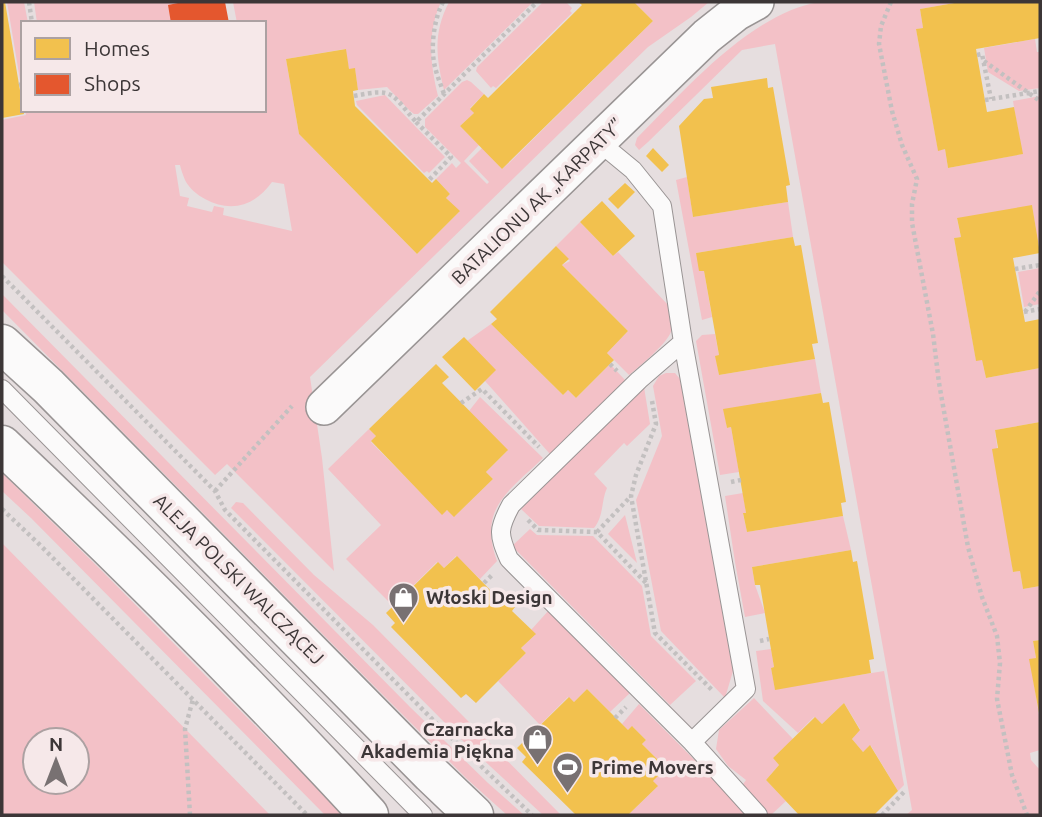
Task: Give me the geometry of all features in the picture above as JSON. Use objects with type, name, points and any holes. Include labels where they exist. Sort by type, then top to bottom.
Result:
[{"type":"main road","name":"ALEJA POLSKI WALCZĄCEJ","points":[[2,344],[48,386],[474,815]]},
{"type":"main road","points":[[2,445],[184,624],[369,815]]},
{"type":"street","name":"BATALIONU AK „KARPATY”","points":[[310,404],[599,142],[707,36],[736,13],[756,2]]},
{"type":"lane","points":[[599,142],[633,170],[663,206],[683,342],[746,689],[692,742]]},
{"type":"lane","points":[[683,342],[511,505],[502,522],[500,540],[509,559],[692,742],[758,815]]},
{"type":"lane","points":[[2,389],[423,815]]},
{"type":"path","points":[[29,2],[32,21]]},
{"type":"path","points":[[443,2],[433,49],[435,67],[444,94]]},
{"type":"path","points":[[416,122],[537,2]]},
{"type":"path","points":[[891,2],[881,26],[879,44],[892,111],[902,145],[917,179],[912,204],[912,223],[933,334],[939,383],[968,547],[982,597],[997,636],[1000,663],[998,699],[1012,775],[1027,815]]},
{"type":"path","points":[[976,55],[982,54],[984,61],[988,100],[1040,91]]},
{"type":"path","points":[[984,61],[1040,101]]},
{"type":"path","points":[[354,96],[380,91],[391,94],[451,157],[429,180]]},
{"type":"path","points":[[1015,269],[1040,265]]},
{"type":"path","points":[[2,276],[215,491],[225,510],[419,706],[532,815]]},
{"type":"path","points":[[1040,290],[1024,312],[1040,309]]},
{"type":"path","points":[[648,373],[656,424],[636,475],[631,496],[655,633],[729,706]]},
{"type":"path","points":[[461,403],[482,389],[554,463]]},
{"type":"path","points":[[215,491],[310,404]]},
{"type":"path","points":[[597,532],[631,496]]},
{"type":"path","points":[[511,505],[538,530],[597,532],[647,584]]},
{"type":"path","points":[[2,509],[307,815]]},
{"type":"path","points":[[190,815],[185,729],[193,699]]},
{"type":"path","points":[[882,815],[905,792]]},
{"type":"shaded area","points":[[7,2],[24,2],[28,21],[21,21],[20,80]]},
{"type":"shaded area","points":[[34,2],[178,2],[172,21],[37,21]]},
{"type":"shaded area","points":[[233,2],[441,2],[431,48],[438,96],[418,114],[410,111],[387,87],[358,90],[355,69],[349,69],[345,49],[286,59],[299,134],[417,254],[459,212],[446,198],[450,194],[436,179],[452,163],[456,168],[461,163],[425,127],[425,119],[462,82],[471,82],[484,94],[470,108],[474,113],[460,126],[479,145],[464,161],[487,184],[489,182],[469,161],[482,148],[502,169],[509,163],[653,21],[634,2],[709,2],[648,47],[310,377],[334,571],[227,464],[215,475],[2,262],[2,120],[26,115],[25,112],[266,112],[266,21],[237,21]],"holes":[[[175,165],[180,165],[185,180],[205,199],[224,206],[250,202],[272,182],[284,184],[292,231],[223,215],[224,208],[214,206],[212,212],[187,206],[189,198],[180,196]]]},
{"type":"shaded area","points":[[449,2],[533,2],[444,90],[439,67],[438,35]]},
{"type":"shaded area","points":[[543,2],[566,2],[572,8],[572,13],[496,88],[491,88],[476,71],[477,67]]},
{"type":"shaded area","points":[[819,2],[960,2],[920,9],[923,28],[916,29],[938,150],[945,149],[948,168],[1022,154],[1013,101],[1040,96],[1040,253],[1032,206],[957,219],[961,237],[954,238],[976,360],[982,360],[986,378],[1040,368],[1040,422],[995,430],[1013,572],[1020,571],[1023,589],[1040,586],[1040,640],[1033,641],[1036,658],[1030,660],[1040,721],[1040,750],[1030,753],[1031,760],[1040,770],[1040,815],[906,815],[912,810],[775,44],[742,50],[639,150],[635,145],[637,138],[720,56],[768,22],[793,9]]},
{"type":"shaded area","points":[[1035,39],[1037,52],[1040,52],[1040,88],[1019,91],[988,72],[984,48]]},
{"type":"shaded area","points":[[385,95],[445,157],[429,173],[424,173],[357,105],[356,101]]},
{"type":"shaded area","points":[[687,177],[693,217],[788,202],[793,237],[696,253],[704,271],[712,317],[702,320],[676,180]]},
{"type":"shaded area","points":[[580,222],[613,256],[618,252],[669,306],[672,324],[670,334],[657,350],[629,375],[607,353],[628,331],[562,265],[570,261],[556,246]]},
{"type":"shaded area","points":[[1040,268],[1040,304],[1024,307],[1018,272]]},
{"type":"shaded area","points":[[2,294],[410,707],[524,815],[507,815],[467,779],[2,310]]},
{"type":"shaded area","points":[[491,324],[563,395],[568,390],[576,398],[610,364],[625,380],[550,454],[485,381],[467,341]]},
{"type":"shaded area","points":[[715,334],[719,375],[815,359],[821,393],[724,410],[727,428],[731,427],[739,472],[720,475],[696,341],[702,335]]},
{"type":"shaded area","points":[[675,373],[680,379],[733,671],[725,698],[661,631],[636,500],[662,436],[653,386],[659,376]]},
{"type":"shaded area","points":[[644,387],[650,424],[627,446],[624,443],[594,474],[607,488],[594,528],[539,526],[521,509]]},
{"type":"shaded area","points":[[480,397],[543,458],[500,502],[491,527],[497,561],[480,579],[456,556],[444,568],[437,562],[393,606],[346,559],[381,525],[328,469],[369,429],[376,436],[371,442],[442,514],[447,510],[455,516],[493,479],[486,472],[507,451],[469,411]]},
{"type":"shaded area","points":[[2,473],[342,815],[325,815],[2,491]]},
{"type":"shaded area","points":[[743,493],[746,513],[743,514],[747,532],[843,516],[851,550],[752,567],[765,613],[745,617],[725,496]]},
{"type":"shaded area","points":[[236,502],[243,503],[314,575],[373,625],[561,815],[543,815],[464,742],[231,508]]},
{"type":"shaded area","points":[[625,515],[637,563],[608,534]]},
{"type":"shaded area","points":[[530,529],[537,535],[593,536],[642,586],[651,636],[696,681],[670,705],[512,546]]},
{"type":"shaded area","points":[[2,543],[270,815],[2,815]]},
{"type":"shaded area","points":[[549,610],[630,693],[610,712],[587,689],[574,702],[568,697],[540,725],[498,681],[526,653],[521,648],[535,635],[531,630]]},
{"type":"shaded area","points":[[771,649],[775,689],[884,671],[904,785],[898,791],[871,746],[863,752],[852,739],[860,729],[844,703],[822,724],[814,717],[798,733],[763,701],[756,651]]},
{"type":"shaded area","points":[[754,698],[793,739],[773,758],[779,765],[766,780],[786,801],[771,815],[767,815],[741,787],[746,780],[728,766],[716,749],[719,730]]},
{"type":"shaded area","points":[[639,704],[749,815],[628,815],[657,787],[653,781],[666,768],[642,744],[646,740],[633,727],[628,730],[622,724]]},
{"type":"building: Homes","points":[[2,2],[5,2],[21,96],[21,112],[24,114],[2,118]]},
{"type":"building: Homes","points":[[578,2],[634,2],[653,21],[502,169],[460,126],[474,113],[470,109],[484,94],[488,98],[582,5]]},
{"type":"building: Homes","points":[[960,2],[1040,2],[1040,38],[976,49],[987,112],[1014,107],[1023,154],[948,168],[945,149],[938,151],[916,29],[923,28],[920,9]]},
{"type":"building: Homes","points":[[346,49],[349,69],[355,68],[358,90],[353,91],[355,106],[432,183],[436,179],[450,194],[446,198],[460,211],[417,254],[299,134],[286,59]]},
{"type":"building: Homes","points":[[767,78],[768,88],[773,87],[790,185],[786,186],[788,202],[693,217],[679,126],[704,99],[713,98],[711,87]]},
{"type":"building: Homes","points":[[653,148],[669,165],[662,172],[646,156]]},
{"type":"building: Homes","points":[[625,183],[635,192],[618,209],[608,199]]},
{"type":"building: Homes","points":[[602,201],[635,236],[613,256],[580,222]]},
{"type":"building: Homes","points":[[1032,205],[1040,253],[1013,258],[1025,322],[1040,319],[1040,368],[986,378],[982,360],[976,361],[954,238],[961,237],[957,218]]},
{"type":"building: Homes","points":[[793,237],[795,246],[801,245],[818,343],[812,344],[815,359],[719,375],[715,356],[719,355],[704,271],[699,271],[696,253]]},
{"type":"building: Homes","points":[[556,246],[569,259],[562,265],[628,331],[607,353],[614,360],[576,398],[568,390],[563,395],[491,324],[497,319],[490,312]]},
{"type":"building: Homes","points":[[464,337],[496,370],[475,391],[442,357]]},
{"type":"building: Homes","points":[[436,364],[449,377],[442,383],[508,450],[486,472],[493,479],[454,517],[447,510],[442,515],[371,441],[376,436],[369,429]]},
{"type":"building: Homes","points":[[821,393],[823,403],[829,402],[846,502],[841,503],[843,516],[747,532],[731,427],[727,428],[723,409]]},
{"type":"building: Homes","points":[[1040,422],[1040,586],[1023,589],[1020,571],[1013,572],[992,449],[998,448],[995,430]]},
{"type":"building: Homes","points":[[851,550],[853,562],[857,561],[874,659],[869,660],[871,673],[775,690],[771,668],[774,667],[760,585],[755,585],[752,567]]},
{"type":"building: Homes","points":[[457,556],[497,597],[501,593],[515,607],[512,611],[536,634],[521,648],[526,653],[476,703],[466,694],[461,698],[391,627],[395,623],[386,613],[438,562],[444,568]]},
{"type":"building: Homes","points":[[1040,640],[1039,713],[1029,659],[1036,658],[1033,641]]},
{"type":"building: Homes","points":[[587,689],[628,730],[632,726],[646,740],[642,744],[666,768],[653,781],[658,786],[628,815],[576,815],[522,762],[526,757],[517,748],[569,697],[574,702]]},
{"type":"building: Homes","points":[[844,703],[860,730],[852,739],[863,752],[870,745],[898,791],[874,815],[799,815],[766,780],[779,765],[773,758],[815,717],[822,724]]},
{"type":"building: Shops","points":[[225,2],[229,21],[171,21],[168,5]]},
{"type":"place","name":"Włoski Design","points":[[403,624]]},
{"type":"place","name":"Czarnacka Akademia Piękna","points":[[537,767]]},
{"type":"place","name":"Prime Movers","points":[[568,794]]}]
